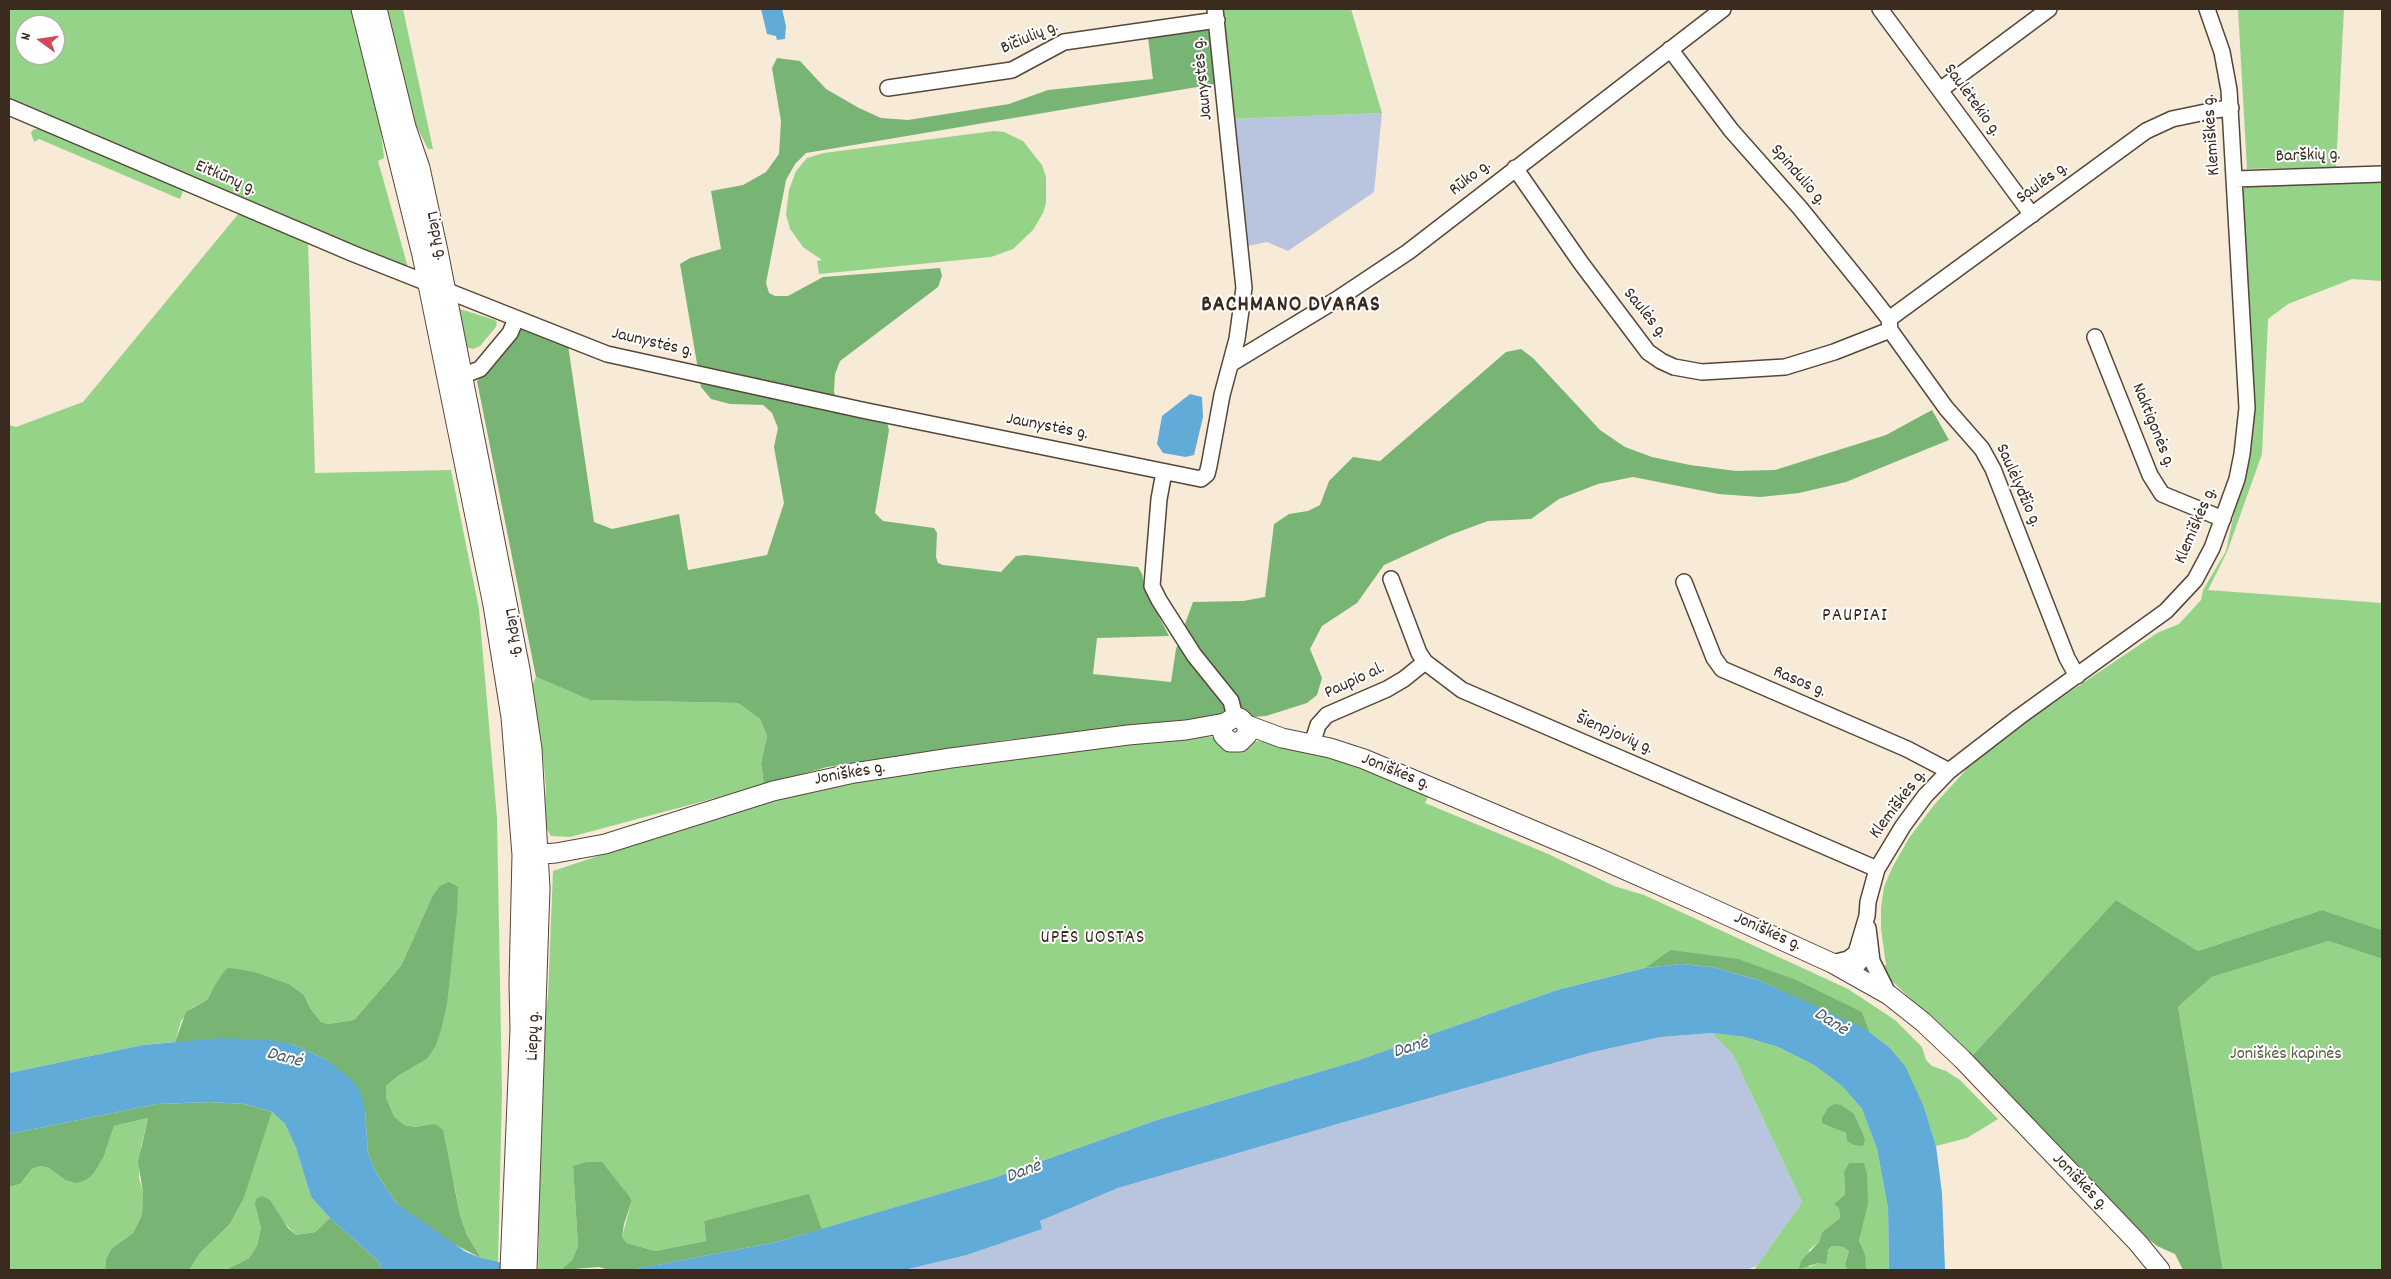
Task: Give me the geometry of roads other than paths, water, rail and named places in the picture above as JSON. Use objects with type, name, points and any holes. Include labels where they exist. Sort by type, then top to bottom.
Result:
[{"type":"main road","name":"Liepų g.","points":[[361,9],[428,284],[495,614],[530,855]]},
{"type":"main road","name":"Liepų g.","points":[[377,9],[406,127],[420,168],[464,375],[488,514],[526,704],[535,786],[519,984],[520,1235],[527,1270]]},
{"type":"main road","name":"Joniškės g.","points":[[530,855],[605,844],[774,791],[822,779],[951,758],[1128,735],[1235,728],[1312,744],[1364,759],[1594,856],[1832,963],[1888,995],[1923,1022],[1962,1059],[2143,1249],[2160,1270]]},
{"type":"main road","name":"Liepų g.","points":[[510,1270],[520,1235]]},
{"type":"street","name":"Saulėtekio g.","points":[[1880,9],[2032,216]]},
{"type":"street","points":[[1940,90],[2049,9]]},
{"type":"street","name":"Klemiškės g.","points":[[1851,973],[1863,952],[1867,916],[1877,869],[1903,826],[1925,796],[1948,771],[2019,717],[2144,629],[2181,596],[2195,580],[2212,548],[2224,519],[2242,454],[2247,408],[2231,108],[2225,66],[2207,9]]},
{"type":"street","name":"Rūko g.","points":[[1232,363],[1336,300],[1408,252],[1718,10]]},
{"type":"street","name":"Jaunystės g.","points":[[428,284],[608,354],[862,410],[1201,479],[1207,474],[1222,395],[1232,363],[1244,288],[1216,14]]},
{"type":"street","name":"Bičiulių g.","points":[[888,88],[1012,70],[1064,42],[1216,14]]},
{"type":"street","name":"Spindulio g.","points":[[1670,49],[1704,96],[1834,249],[1890,324]]},
{"type":"street","name":"Eitkūnų g.","points":[[9,108],[428,284]]},
{"type":"street","name":"Saulės g.","points":[[1516,168],[1581,263],[1648,352],[1674,367],[1702,372],[1785,366],[1834,352],[1890,324],[2146,131],[2159,124],[2198,113],[2231,108]]},
{"type":"street","name":"Barškių g.","points":[[2235,179],[2382,174]]},
{"type":"street","points":[[464,375],[480,369],[510,333],[516,318]]},
{"type":"street","name":"Saulėlydžio g.","points":[[1890,324],[1946,408],[1982,449],[1993,469],[2067,658],[2077,676]]},
{"type":"street","name":"Naktigonės g.","points":[[2095,337],[2150,475],[2162,494],[2224,519]]},
{"type":"street","points":[[1164,472],[1159,499],[1152,586],[1194,655],[1232,701],[1235,728]]},
{"type":"street","name":"Šienpjovių g.","points":[[1391,579],[1419,653],[1425,662],[1462,690],[1877,869]]},
{"type":"street","name":"Rasos g.","points":[[1684,582],[1714,658],[1722,669],[1907,749],[1948,771]]},
{"type":"street","name":"Paupio al.","points":[[1312,744],[1318,725],[1327,715],[1388,690],[1425,662]]},
{"type":"street","points":[[1832,963],[1848,959],[1863,952],[1872,961],[1888,995]]},
{"type":"water","points":[[761,9],[782,9],[786,26],[785,39],[777,40],[776,36],[767,34]]},
{"type":"water","points":[[1190,394],[1202,397],[1203,417],[1194,455],[1186,457],[1163,453],[1157,444],[1162,416]]},
{"type":"water","name":"Danė","points":[[1680,964],[1712,967],[1758,980],[1865,1029],[1889,1047],[1905,1066],[1924,1107],[1936,1146],[1942,1193],[1945,1270],[1889,1270],[1888,1208],[1877,1149],[1862,1109],[1842,1086],[1814,1065],[1778,1047],[1745,1037],[1712,1033],[1661,1037],[1593,1052],[1118,1188],[1040,1221],[1042,1229],[967,1255],[904,1270],[630,1270],[777,1242],[994,1178],[1157,1120],[1356,1061],[1557,990],[1645,968]]},
{"type":"water","name":"Danė","points":[[222,1038],[269,1040],[292,1044],[327,1060],[352,1080],[361,1093],[365,1111],[368,1153],[376,1173],[397,1204],[466,1252],[481,1258],[534,1270],[382,1270],[378,1261],[330,1218],[311,1197],[296,1148],[285,1124],[272,1112],[245,1104],[210,1102],[157,1104],[9,1134],[9,1073],[143,1045]]},
{"type":"district","name":"BACHMANO DVARAS","points":[[1291,307]]},
{"type":"district","name":"PAUPIAI","points":[[1855,617]]},
{"type":"district","name":"UPĖS UOSTAS","points":[[1093,939]]},
{"type":"park label","name":"Joniškės kapinės","points":[[2286,1056]]}]
